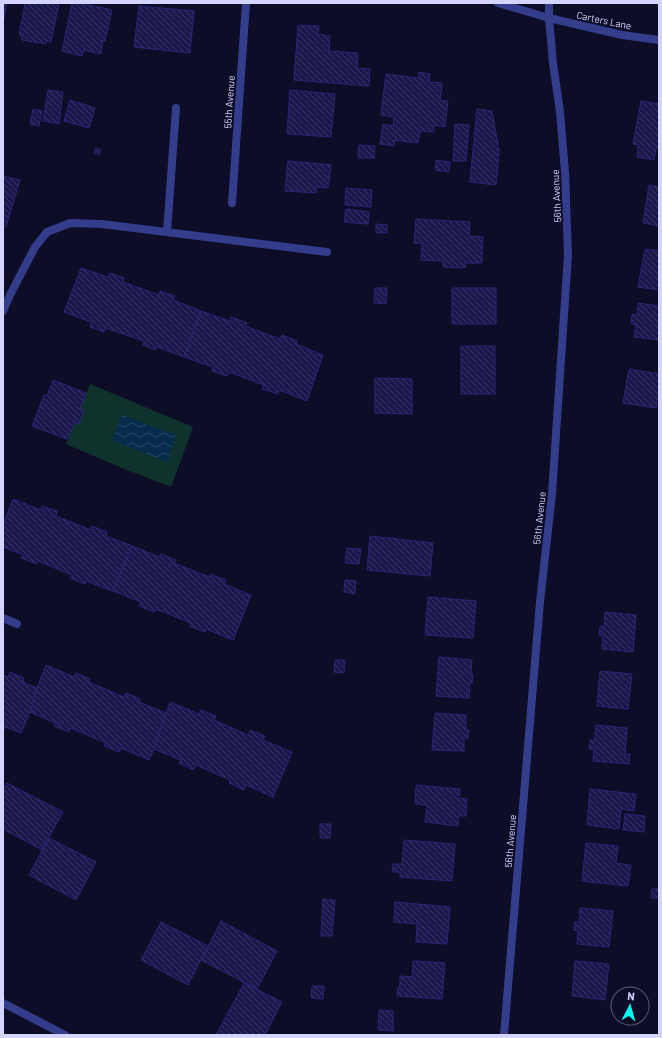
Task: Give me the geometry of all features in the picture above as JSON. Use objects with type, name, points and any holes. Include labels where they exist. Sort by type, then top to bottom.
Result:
[{"type":"street","name":"55th Avenue","points":[[232,203],[246,3]]},
{"type":"street","name":"Carters Lane","points":[[498,3],[549,18],[622,35],[659,40]]},
{"type":"street","name":"56th Avenue","points":[[504,1035],[539,610],[552,494],[568,255],[565,172],[560,112],[553,64],[549,3]]},
{"type":"street","points":[[167,232],[176,108]]},
{"type":"street","points":[[3,311],[6,294],[35,247],[48,232],[70,223],[102,224],[327,252]]},
{"type":"street","points":[[3,618],[17,624]]},
{"type":"street","points":[[3,1004],[65,1035]]},
{"type":"green space","points":[[90,384],[193,427],[171,487],[66,444]]},
{"type":"water","points":[[122,415],[176,435],[167,462],[112,440]]},
{"type":"building","points":[[3,3],[7,3],[3,22]]},
{"type":"building","points":[[25,3],[59,3],[51,42],[47,41],[46,44],[22,40],[22,35],[19,35]]},
{"type":"building","points":[[72,3],[81,3],[112,10],[105,41],[103,40],[101,54],[84,50],[82,56],[62,51]]},
{"type":"building","points":[[139,6],[194,11],[190,53],[134,47]]},
{"type":"building","points":[[298,25],[319,26],[318,34],[330,36],[329,51],[358,53],[357,68],[370,69],[369,86],[294,80]]},
{"type":"building","points":[[419,72],[430,74],[429,82],[442,83],[440,100],[448,101],[445,127],[434,125],[434,132],[420,131],[418,143],[395,140],[394,146],[380,144],[383,124],[393,126],[394,117],[381,115],[386,74],[418,78]]},
{"type":"building","points":[[48,90],[63,92],[59,124],[43,121]]},
{"type":"building","points":[[290,90],[335,94],[331,137],[287,134]]},
{"type":"building","points":[[70,100],[95,108],[89,128],[64,121]]},
{"type":"building","points":[[641,101],[659,104],[659,148],[656,148],[654,160],[637,157],[638,145],[633,144]]},
{"type":"building","points":[[33,109],[42,111],[39,126],[30,124]]},
{"type":"building","points":[[477,109],[492,111],[499,151],[496,185],[470,182]]},
{"type":"building","points":[[455,124],[469,125],[466,161],[453,161]]},
{"type":"building","points":[[359,145],[375,146],[374,158],[358,158]]},
{"type":"building","points":[[96,148],[101,150],[99,155],[94,153]]},
{"type":"building","points":[[436,160],[450,162],[449,172],[435,170]]},
{"type":"building","points":[[288,161],[331,165],[328,188],[316,187],[316,193],[285,191]]},
{"type":"building","points":[[3,176],[20,180],[6,227],[3,226]]},
{"type":"building","points":[[649,185],[659,187],[659,226],[643,223]]},
{"type":"building","points":[[346,188],[372,190],[371,207],[345,205]]},
{"type":"building","points":[[346,209],[369,212],[368,224],[344,222]]},
{"type":"building","points":[[416,219],[470,222],[469,236],[483,237],[482,263],[466,263],[465,268],[443,267],[443,261],[421,260],[422,244],[414,243]]},
{"type":"building","points":[[376,224],[387,225],[387,233],[376,233]]},
{"type":"building","points":[[645,249],[659,251],[659,290],[638,287]]},
{"type":"building","points":[[81,268],[108,277],[110,273],[124,278],[123,282],[159,295],[160,291],[175,296],[173,300],[201,311],[184,357],[157,347],[155,350],[143,345],[144,341],[106,328],[104,332],[90,327],[91,322],[64,312]]},
{"type":"building","points":[[375,288],[387,288],[386,304],[374,303]]},
{"type":"building","points":[[452,288],[496,288],[496,324],[452,324]]},
{"type":"building","points":[[638,303],[659,306],[659,340],[634,337],[636,325],[631,324],[632,314],[637,315]]},
{"type":"building","points":[[201,311],[230,321],[231,317],[247,323],[245,326],[280,339],[282,335],[297,341],[296,344],[323,355],[307,401],[279,390],[278,394],[262,389],[264,385],[229,372],[227,376],[212,371],[213,367],[184,357]]},
{"type":"building","points":[[461,346],[495,346],[495,394],[461,394]]},
{"type":"building","points":[[629,369],[659,374],[659,403],[657,402],[656,408],[623,403]]},
{"type":"building","points":[[375,378],[412,379],[412,414],[375,413]]},
{"type":"building","points":[[53,380],[86,393],[80,409],[84,411],[79,424],[75,423],[67,439],[32,426],[44,395],[47,396]]},
{"type":"building","points":[[13,499],[41,510],[42,506],[57,511],[56,516],[91,530],[92,526],[107,532],[106,536],[132,546],[113,591],[86,581],[85,584],[70,578],[72,575],[38,561],[37,564],[21,558],[23,555],[3,547],[3,525]]},
{"type":"building","points":[[370,536],[433,543],[430,576],[367,570]]},
{"type":"building","points":[[132,546],[159,557],[161,554],[176,560],[174,563],[209,577],[210,574],[226,580],[224,584],[251,595],[233,640],[206,629],[205,632],[189,626],[191,623],[156,609],[154,612],[139,606],[141,602],[113,591]]},
{"type":"building","points":[[347,548],[361,549],[359,564],[345,563]]},
{"type":"building","points":[[345,580],[356,581],[355,594],[344,592]]},
{"type":"building","points":[[428,597],[476,601],[473,638],[425,635]]},
{"type":"building","points":[[605,612],[636,615],[633,652],[602,649],[603,636],[599,635],[600,626],[604,626]]},
{"type":"building","points":[[439,657],[472,660],[471,673],[473,674],[472,683],[470,682],[469,698],[436,696]]},
{"type":"building","points":[[335,660],[345,660],[344,673],[334,672]]},
{"type":"building","points":[[46,665],[74,677],[76,673],[90,679],[89,682],[124,697],[126,693],[140,699],[139,702],[166,713],[149,760],[121,748],[119,752],[104,746],[106,743],[71,728],[69,732],[54,726],[55,723],[30,712]]},
{"type":"building","points":[[600,671],[632,674],[628,709],[597,706]]},
{"type":"building","points":[[10,672],[24,678],[23,682],[37,688],[30,712],[21,733],[5,727],[3,730],[3,675],[8,677]]},
{"type":"building","points":[[170,702],[199,714],[201,710],[216,716],[214,720],[248,735],[250,730],[265,736],[263,740],[292,752],[273,797],[246,785],[244,790],[229,783],[230,780],[196,765],[193,770],[179,763],[181,760],[154,749]]},
{"type":"building","points":[[435,713],[466,715],[466,730],[469,730],[468,738],[464,738],[464,751],[432,750]]},
{"type":"building","points":[[596,725],[627,728],[625,754],[630,754],[629,764],[593,761],[594,749],[589,749],[590,740],[594,741]]},
{"type":"building","points":[[7,783],[63,812],[42,850],[3,829],[3,791]]},
{"type":"building","points":[[416,785],[460,789],[459,798],[467,799],[466,816],[459,816],[458,826],[425,822],[427,805],[415,804]]},
{"type":"building","points":[[590,789],[636,794],[634,811],[621,809],[619,829],[587,825]]},
{"type":"building","points":[[625,814],[645,816],[644,832],[623,830]]},
{"type":"building","points":[[320,824],[331,824],[330,838],[320,838]]},
{"type":"building","points":[[49,838],[96,862],[76,900],[29,875]]},
{"type":"building","points":[[404,840],[455,844],[452,881],[400,877],[400,872],[392,872],[393,864],[402,864]]},
{"type":"building","points":[[586,843],[618,846],[616,863],[631,865],[628,886],[582,881]]},
{"type":"building","points":[[652,889],[659,889],[659,898],[651,898]]},
{"type":"building","points":[[323,899],[335,900],[332,936],[321,936]]},
{"type":"building","points":[[395,902],[450,907],[447,944],[416,942],[417,924],[394,922]]},
{"type":"building","points":[[580,908],[613,911],[609,947],[577,944],[578,931],[574,930],[575,922],[579,922]]},
{"type":"building","points":[[221,921],[277,951],[257,989],[201,960]]},
{"type":"building","points":[[161,922],[208,946],[188,985],[141,960]]},
{"type":"building","points":[[413,961],[445,963],[442,999],[397,996],[398,987],[400,987],[400,976],[412,977]]},
{"type":"building","points":[[575,961],[609,964],[605,1000],[572,996]]},
{"type":"building","points":[[244,983],[282,1002],[265,1035],[216,1035]]},
{"type":"building","points":[[312,986],[324,986],[323,999],[311,998]]},
{"type":"building","points":[[379,1010],[393,1011],[393,1031],[378,1030]]}]
